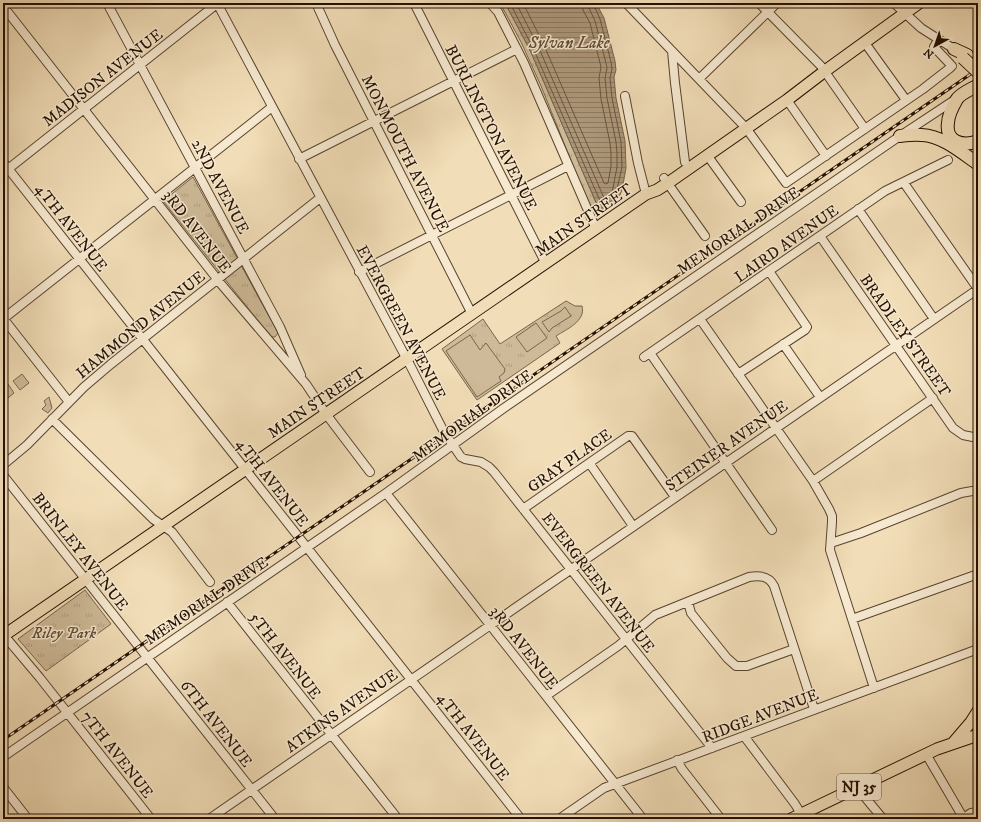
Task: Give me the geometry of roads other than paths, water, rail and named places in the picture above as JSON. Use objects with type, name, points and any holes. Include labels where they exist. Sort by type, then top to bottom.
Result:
[{"type":"highway","points":[[954,49],[978,65]]},
{"type":"highway","points":[[965,57],[978,72]]},
{"type":"highway","points":[[978,85],[958,98],[948,117],[948,131],[954,139],[961,144],[972,144],[978,141]]},
{"type":"highway","points":[[900,136],[922,135],[936,138],[978,164]]},
{"type":"main road","name":"MAIN STREET","points":[[3,635],[646,194],[657,190],[685,162],[787,100],[823,69],[902,7],[919,3]]},
{"type":"main road","name":"MAIN STREET","points":[[666,180],[707,155],[744,125],[823,69],[865,43],[902,7]]},
{"type":"main road","name":"NJ 35","points":[[799,818],[926,754],[952,743],[977,714]]},
{"type":"main road","points":[[952,743],[978,735]]},
{"type":"street","name":"2ND AVENUE","points":[[108,3],[280,327],[306,384]]},
{"type":"street","name":"MADISON AVENUE","points":[[6,171],[218,3]]},
{"type":"street","name":"EVERGREEN AVENUE","points":[[218,3],[299,159],[452,445],[461,457],[481,462],[489,467],[712,748]]},
{"type":"street","name":"MONMOUTH AVENUE","points":[[316,3],[335,45],[472,314]]},
{"type":"street","name":"BURLINGTON AVENUE","points":[[414,3],[546,264]]},
{"type":"street","points":[[490,3],[498,12],[517,49],[596,229]]},
{"type":"street","points":[[626,3],[744,125],[786,183],[940,77],[952,66],[934,47],[938,40]]},
{"type":"street","points":[[759,3],[823,69],[865,129]]},
{"type":"street","points":[[700,78],[777,3]]},
{"type":"street","name":"3RD AVENUE","points":[[3,6],[218,279],[306,384],[326,414],[370,472]]},
{"type":"street","points":[[902,7],[921,28],[954,49]]},
{"type":"street","points":[[865,43],[906,100]]},
{"type":"street","points":[[299,159],[517,49]]},
{"type":"street","points":[[672,50],[685,162]]},
{"type":"street","points":[[625,96],[638,163],[646,194]]},
{"type":"street","name":"MEMORIAL DRIVE","points":[[3,757],[65,710],[147,657],[386,493],[504,408],[900,136],[958,98]]},
{"type":"street","points":[[787,100],[826,156]]},
{"type":"street","points":[[69,402],[3,319],[272,107]]},
{"type":"street","points":[[707,155],[741,202]]},
{"type":"street","name":"LAIRD AVENUE","points":[[725,462],[647,355],[858,209],[886,191],[948,160]]},
{"type":"street","name":"4TH AVENUE","points":[[3,162],[6,171],[80,259],[521,819]]},
{"type":"street","points":[[359,272],[568,166]]},
{"type":"street","points":[[666,180],[705,236]]},
{"type":"street","points":[[904,183],[978,289]]},
{"type":"street","name":"HAMMOND AVENUE","points":[[3,465],[27,445],[100,373],[320,198]]},
{"type":"street","points":[[858,209],[934,319]]},
{"type":"street","name":"BRADLEY STREET","points":[[820,236],[957,432],[966,437],[978,438]]},
{"type":"street","points":[[738,374],[805,330],[807,327],[769,271]]},
{"type":"street","name":"STEINER AVENUE","points":[[490,625],[978,289]]},
{"type":"street","points":[[700,319],[813,482],[830,509],[832,516],[830,550],[874,688]]},
{"type":"street","points":[[783,344],[820,397]]},
{"type":"street","points":[[813,482],[933,398]]},
{"type":"street","points":[[52,419],[153,519],[172,532],[210,582]]},
{"type":"street","name":"GRAY PLACE","points":[[523,509],[590,464],[628,436],[634,437],[675,497]]},
{"type":"street","points":[[725,462],[772,530]]},
{"type":"street","points":[[590,464],[633,526]]},
{"type":"street","name":"BRINLEY AVENUE","points":[[3,475],[138,645]]},
{"type":"street","points":[[831,543],[861,533],[960,493],[978,490]]},
{"type":"street","name":"3RD AVENUE","points":[[386,493],[643,819]]},
{"type":"street","points":[[852,619],[978,574]]},
{"type":"street","points":[[546,696],[618,646],[655,615],[749,578],[760,576],[765,577],[774,586],[814,710]]},
{"type":"street","name":"5TH AVENUE","points":[[227,602],[398,819]]},
{"type":"street","points":[[688,602],[692,613],[700,624],[727,658],[736,666],[747,666],[794,649]]},
{"type":"street","name":"ATKINS AVENUE","points":[[209,819],[490,625]]},
{"type":"street","name":"7TH AVENUE","points":[[3,635],[65,710],[151,819]]},
{"type":"street","name":"6TH AVENUE","points":[[138,645],[275,819]]},
{"type":"street","name":"RIDGE AVENUE","points":[[559,819],[604,788],[978,649]]},
{"type":"street","points":[[744,736],[795,804],[799,818]]},
{"type":"street","points":[[926,754],[963,819],[971,813],[978,812]]},
{"type":"street","points":[[677,760],[721,819]]},
{"type":"street","points":[[3,787],[28,819]]},
{"type":"street","points":[[860,787],[864,796],[883,819]]},
{"type":"water","name":"Sylvan Lake","points":[[505,3],[596,3],[604,18],[615,61],[616,70],[614,77],[616,98],[625,141],[626,168],[622,190],[619,197],[620,200],[605,211],[598,207],[530,50]]},
{"type":"railway","points":[[3,740],[978,69]]},
{"type":"park label","name":"Riley Park","points":[[64,632]]}]
